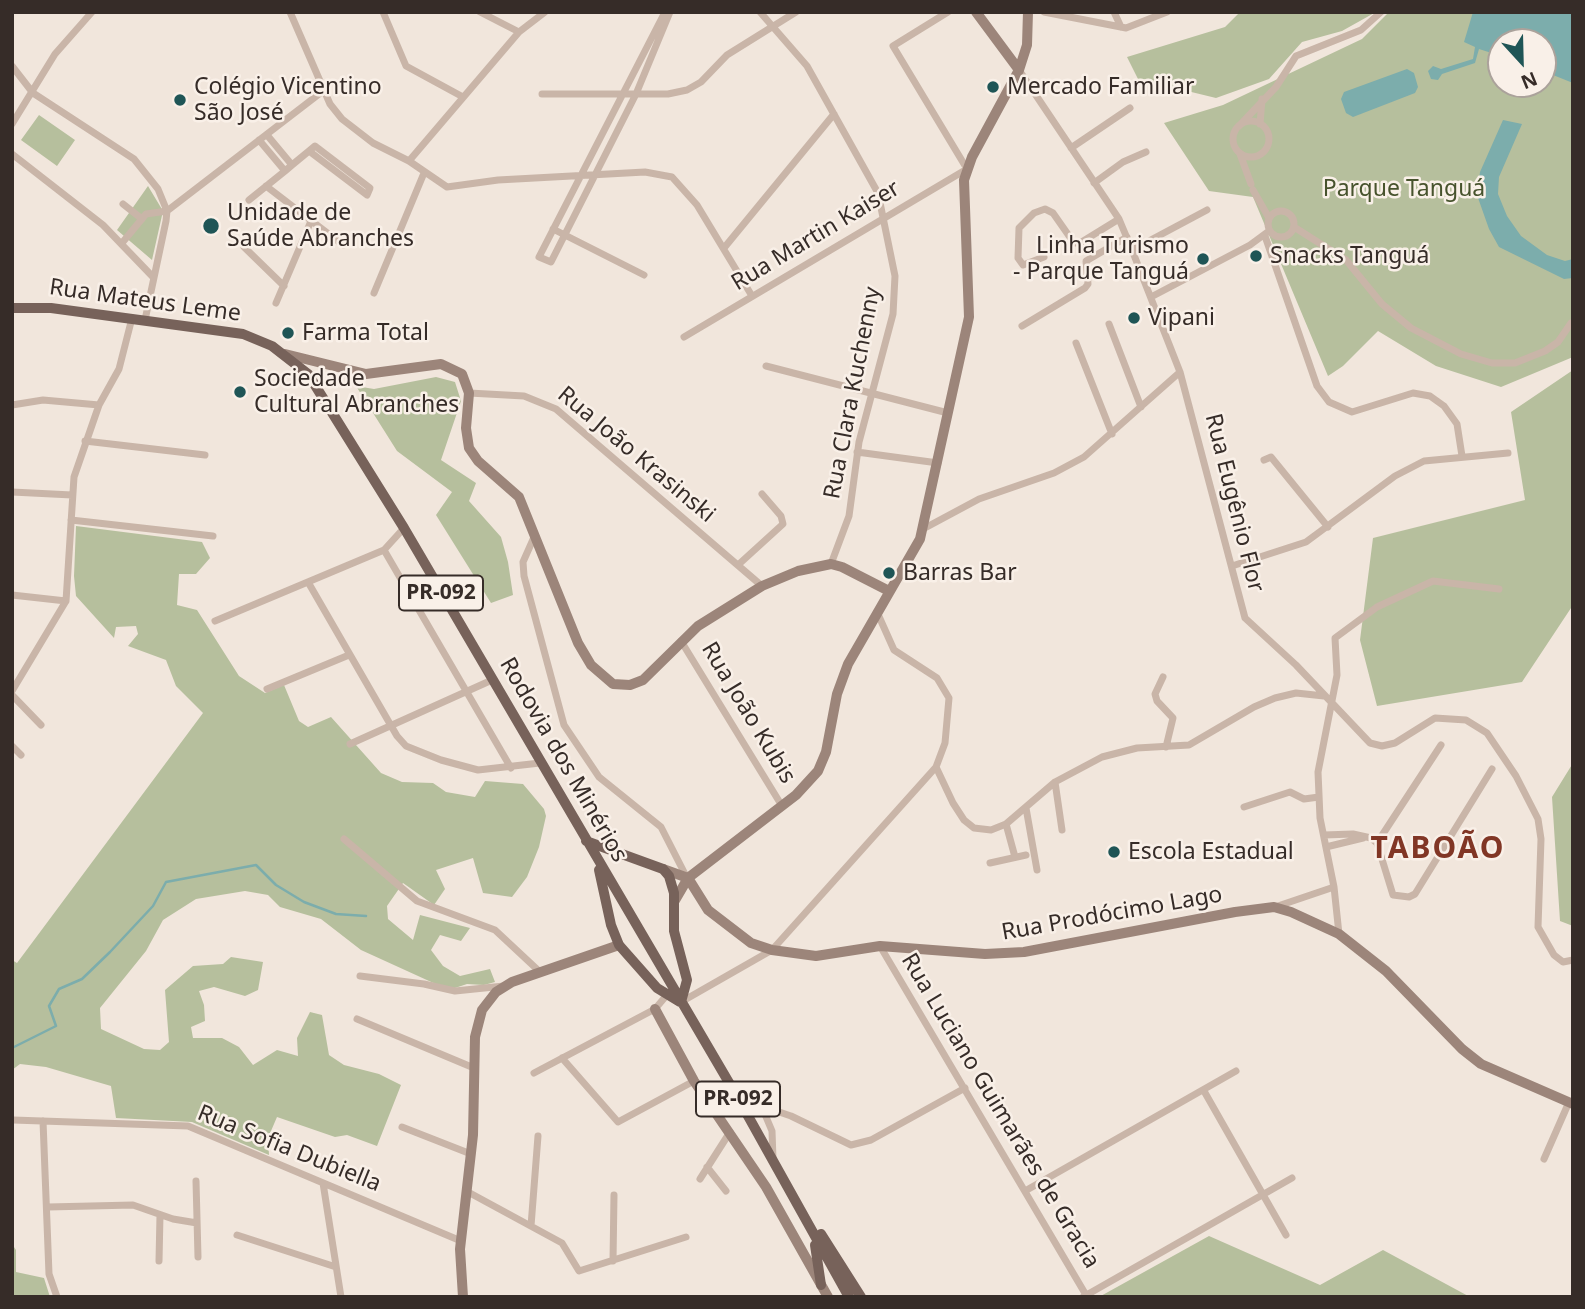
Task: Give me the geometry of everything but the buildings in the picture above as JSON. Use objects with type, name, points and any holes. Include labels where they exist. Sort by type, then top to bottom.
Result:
[{"type":"main road","name":"Rua Eugênio Flor","points":[[975,12],[1019,70]]},
{"type":"main road","points":[[674,902],[688,878],[782,806],[811,780],[823,761],[842,680],[923,530],[971,304],[964,193],[967,169],[1019,70],[1027,44],[1028,12]]},
{"type":"main road","name":"Rua Mateus Leme","points":[[12,308],[37,307],[243,334],[285,354],[366,374],[448,365],[462,374],[469,393]]},
{"type":"main road","name":"Rodovia dos Minérios","points":[[285,354],[316,383],[404,528],[795,1196],[849,1297]]},
{"type":"main road","points":[[469,393],[466,428],[468,448],[478,461],[519,497],[578,643],[591,665],[606,681],[625,686],[643,680],[681,641],[762,586],[798,571],[831,564],[856,572],[889,591]]},
{"type":"main road","points":[[586,841],[688,878]]},
{"type":"main road","points":[[598,860],[611,925],[620,945],[666,996],[681,1002],[687,980],[674,931],[673,884],[663,869]]},
{"type":"main road","name":"Rua Prodócimo Lago","points":[[688,878],[714,915],[751,943],[772,950],[816,956],[880,946],[985,954],[1024,952],[1274,907],[1307,918],[1339,934],[1410,993],[1437,1024],[1481,1064],[1571,1103]]},
{"type":"main road","points":[[463,1297],[461,1241],[471,1154],[478,1019],[488,1001],[504,985],[620,945]]},
{"type":"main road","name":"PR-092","points":[[655,1009],[694,1082],[730,1132],[791,1228],[821,1291],[828,1297]]},
{"type":"main road","name":"Rodovia dos Minérios","points":[[795,1196],[861,1297]]},
{"type":"main road","points":[[809,1222],[819,1259],[821,1291]]},
{"type":"main road","points":[[821,1291],[837,1277],[849,1278]]},
{"type":"street","points":[[12,124],[55,54],[92,12]]},
{"type":"street","points":[[290,12],[323,91],[342,119],[373,143],[409,161],[447,187],[498,180],[595,174],[654,172],[672,177],[690,194],[752,296]]},
{"type":"street","points":[[383,12],[406,66],[464,97]]},
{"type":"street","points":[[480,12],[519,33]]},
{"type":"street","points":[[409,161],[519,33],[545,12]]},
{"type":"street","points":[[667,12],[636,94],[551,262],[539,257],[667,12]]},
{"type":"street","name":"Rua Clara Kuchenny","points":[[760,12],[799,55],[878,193],[895,276],[896,299],[857,452],[849,516],[831,564]]},
{"type":"street","points":[[542,94],[678,93],[695,86],[727,55],[796,12]]},
{"type":"street","points":[[948,12],[893,46],[967,169]]},
{"type":"street","points":[[1044,12],[1121,27],[1134,27],[1167,12]]},
{"type":"street","points":[[1114,12],[1121,27]]},
{"type":"street","points":[[1381,12],[1362,30],[1296,55],[1276,86],[1239,126],[1233,137],[1252,187],[1269,218],[1267,233],[1317,386],[1329,402],[1352,412],[1413,393],[1430,396],[1444,406],[1457,424],[1461,439],[1461,456]]},
{"type":"street","points":[[12,66],[33,93],[134,159],[151,178],[167,211],[145,320]]},
{"type":"street","name":"Rua Eugênio Flor","points":[[1019,70],[1119,219],[1127,237],[1180,372],[1232,566],[1237,596],[1245,618],[1347,716],[1361,736],[1370,743],[1382,746],[1395,744],[1435,718],[1466,720],[1488,733],[1516,776],[1538,819],[1541,839],[1538,927],[1554,955],[1563,962],[1573,960]]},
{"type":"street","points":[[122,243],[146,214],[167,211],[323,91]]},
{"type":"street","points":[[1240,154],[1252,157],[1264,151],[1269,140],[1260,124],[1262,99]]},
{"type":"street","points":[[1070,148],[1130,108]]},
{"type":"street","points":[[724,248],[834,114]]},
{"type":"street","points":[[1239,126],[1250,122],[1260,124]]},
{"type":"street","points":[[267,135],[292,165]]},
{"type":"street","points":[[259,140],[285,171]]},
{"type":"street","points":[[249,200],[315,146],[370,188],[367,195],[309,151]]},
{"type":"street","points":[[1094,183],[1123,162],[1146,152]]},
{"type":"street","points":[[12,154],[122,243],[153,277]]},
{"type":"street","name":"Rua Martin Kaiser","points":[[684,337],[967,169]]},
{"type":"street","points":[[374,293],[424,173]]},
{"type":"street","points":[[266,186],[343,245]]},
{"type":"street","points":[[123,204],[142,219]]},
{"type":"street","points":[[1044,257],[1023,265],[1018,258],[1019,228],[1034,213],[1045,209],[1053,213],[1074,243],[1080,243],[1119,219]]},
{"type":"street","points":[[1132,250],[1207,210]]},
{"type":"street","points":[[1269,218],[1278,211],[1286,212],[1293,220],[1294,227],[1346,260],[1382,304],[1411,328],[1461,354],[1492,363],[1515,363],[1545,351],[1558,342],[1571,323]]},
{"type":"street","points":[[276,303],[311,221]]},
{"type":"street","points":[[1151,296],[1267,233],[1283,237],[1294,227]]},
{"type":"street","points":[[553,229],[644,275]]},
{"type":"street","points":[[1022,326],[1085,288],[1088,284],[1086,261],[1127,237]]},
{"type":"street","points":[[244,247],[284,286]]},
{"type":"street","points":[[41,725],[12,693],[66,601],[74,477],[99,405],[119,369],[132,318]]},
{"type":"street","points":[[1109,324],[1141,407]]},
{"type":"street","points":[[1076,343],[1112,434]]},
{"type":"street","points":[[766,366],[948,412]]},
{"type":"street","points":[[923,530],[979,499],[1063,469],[1084,457],[1180,372]]},
{"type":"street","name":"Rua João Krasinski","points":[[469,393],[524,396],[548,404],[762,586]]},
{"type":"street","points":[[12,405],[43,400],[99,405]]},
{"type":"street","points":[[85,442],[205,455]]},
{"type":"street","points":[[857,452],[938,463]]},
{"type":"street","points":[[1232,566],[1306,542],[1409,468],[1439,458],[1508,453]]},
{"type":"street","points":[[1264,460],[1271,457],[1328,527]]},
{"type":"street","points":[[12,492],[72,495]]},
{"type":"street","points":[[738,565],[783,524],[781,516],[762,494]]},
{"type":"street","points":[[71,520],[212,536]]},
{"type":"street","points":[[215,621],[384,550],[404,528]]},
{"type":"street","name":"Rua Prodócimo Lago","points":[[535,534],[523,562],[524,576],[564,725],[599,777],[661,827],[688,878]]},
{"type":"street","points":[[384,550],[511,768]]},
{"type":"street","points":[[308,582],[391,726],[406,746],[440,760],[478,770],[540,763]]},
{"type":"street","points":[[1339,934],[1319,797],[1318,772],[1327,699],[1337,675],[1335,638],[1377,607],[1433,582],[1499,589]]},
{"type":"street","points":[[12,595],[66,601]]},
{"type":"street","points":[[681,1002],[772,950],[936,767],[945,743],[949,698],[937,678],[894,650],[877,612]]},
{"type":"street","name":"Rua João Kubis","points":[[681,641],[782,806]]},
{"type":"street","points":[[267,689],[349,655]]},
{"type":"street","points":[[1164,677],[1155,694],[1157,701],[1173,718],[1166,747]]},
{"type":"street","points":[[350,744],[492,680]]},
{"type":"street","points":[[936,767],[964,820],[974,828],[991,830],[1006,824],[1055,782],[1102,757],[1137,748],[1189,745],[1254,707],[1275,698],[1296,693],[1327,699]]},
{"type":"street","points":[[1377,843],[1441,745]]},
{"type":"street","points":[[12,746],[21,755]]},
{"type":"street","points":[[1326,847],[1347,839],[1364,837],[1377,843],[1393,895],[1409,898],[1415,894],[1492,769]]},
{"type":"street","points":[[1055,782],[1062,830]]},
{"type":"street","points":[[1244,807],[1290,792],[1304,799],[1319,797]]},
{"type":"street","points":[[1026,808],[1037,870]]},
{"type":"street","points":[[1006,824],[1015,857]]},
{"type":"street","points":[[1324,835],[1347,839]]},
{"type":"street","points":[[344,839],[417,901],[495,930],[540,972]]},
{"type":"street","points":[[990,863],[1026,855]]},
{"type":"street","points":[[1274,907],[1334,887]]},
{"type":"street","name":"Rua Luciano Guimarães de Gracia","points":[[880,946],[1085,1296]]},
{"type":"street","points":[[360,976],[455,991],[504,985]]},
{"type":"street","points":[[534,1073],[655,1009],[666,996]]},
{"type":"street","points":[[357,1019],[474,1068]]},
{"type":"street","points":[[562,1058],[618,1122],[694,1082]]},
{"type":"street","points":[[1025,1191],[1204,1091],[1236,1070]]},
{"type":"street","points":[[738,1098],[761,1105],[851,1144],[862,1144],[965,1088]]},
{"type":"street","points":[[1204,1091],[1286,1235]]},
{"type":"street","points":[[1544,1159],[1571,1103]]},
{"type":"street","points":[[761,1105],[774,1140],[773,1159]]},
{"type":"street","name":"Rua Sofia Dubiella","points":[[13,1120],[188,1126],[461,1241]]},
{"type":"street","points":[[43,1121],[49,1274],[57,1297]]},
{"type":"street","points":[[402,1127],[471,1154]]},
{"type":"street","points":[[700,1179],[730,1132]]},
{"type":"street","points":[[531,1226],[538,1136]]},
{"type":"street","points":[[707,1167],[726,1191]]},
{"type":"street","points":[[1085,1296],[1292,1178]]},
{"type":"street","points":[[195,1181],[198,1257]]},
{"type":"street","points":[[323,1183],[341,1297]]},
{"type":"street","points":[[468,1192],[562,1243],[579,1271],[686,1237]]},
{"type":"street","points":[[613,1261],[614,1195]]},
{"type":"street","points":[[48,1207],[133,1205],[160,1215],[197,1223]]},
{"type":"street","points":[[159,1261],[160,1215]]},
{"type":"street","points":[[237,1235],[336,1267]]},
{"type":"green space","points":[[1240,12],[1376,12],[1342,31],[1302,42],[1269,79],[1216,98],[1138,79],[1127,57],[1225,27]]},
{"type":"green space","name":"Parque Tanguá","points":[[1389,12],[1573,12],[1573,357],[1501,387],[1436,366],[1378,331],[1343,366],[1328,376],[1253,197],[1209,191],[1164,123],[1223,105],[1362,39]]},
{"type":"green space","points":[[39,115],[75,140],[57,166],[21,140]]},
{"type":"green space","points":[[148,186],[163,211],[152,260],[117,230]]},
{"type":"green space","points":[[1573,370],[1573,605],[1522,682],[1377,706],[1360,640],[1373,538],[1525,500],[1511,412]]},
{"type":"green space","points":[[436,377],[455,382],[461,401],[441,460],[476,483],[469,501],[501,537],[508,562],[513,595],[491,603],[436,515],[452,492],[397,451],[356,386],[374,389]]},
{"type":"green space","points":[[76,526],[202,542],[210,558],[196,574],[179,574],[177,605],[197,610],[239,676],[265,693],[284,685],[299,721],[308,727],[331,717],[381,773],[402,782],[433,783],[446,792],[475,797],[485,781],[523,784],[544,809],[546,816],[539,847],[527,877],[512,897],[483,893],[473,858],[436,870],[445,889],[434,905],[403,883],[387,906],[388,919],[413,940],[420,915],[470,928],[461,941],[440,935],[431,950],[443,966],[460,976],[490,969],[495,982],[484,985],[467,984],[455,988],[440,986],[361,950],[321,919],[280,907],[268,895],[245,891],[196,899],[163,920],[146,951],[100,1008],[101,1029],[144,1049],[160,1050],[169,1042],[165,990],[193,966],[223,964],[231,957],[263,962],[258,990],[245,996],[214,987],[199,991],[204,1005],[205,1021],[191,1027],[193,1038],[222,1038],[239,1047],[253,1065],[277,1050],[298,1056],[297,1038],[310,1012],[322,1015],[329,1055],[344,1065],[379,1074],[401,1085],[377,1146],[347,1135],[335,1137],[277,1117],[268,1138],[269,1155],[192,1122],[116,1118],[111,1086],[46,1067],[20,1064],[12,1070],[12,960],[17,963],[203,713],[176,686],[166,660],[128,646],[138,634],[136,626],[116,627],[114,638],[76,596]]},
{"type":"green space","points":[[1573,763],[1573,926],[1560,921],[1552,797]]},
{"type":"green space","points":[[1209,1236],[1320,1285],[1383,1250],[1470,1297],[1099,1297]]},
{"type":"green space","points":[[12,1244],[16,1250],[16,1272],[44,1278],[50,1297],[12,1297]]},
{"type":"water","points":[[1473,12],[1573,12],[1573,83],[1557,77],[1557,28],[1487,28],[1487,52],[1479,49],[1475,63],[1442,74],[1438,80],[1431,79],[1428,71],[1433,66],[1441,69],[1473,59],[1475,47],[1464,42]]},
{"type":"water","points":[[1407,69],[1414,73],[1418,87],[1415,93],[1353,117],[1346,113],[1341,99],[1344,92]]},
{"type":"water","points":[[1503,120],[1522,124],[1499,177],[1498,194],[1507,216],[1521,236],[1547,255],[1565,261],[1573,259],[1573,278],[1564,279],[1499,247],[1489,229],[1477,195],[1480,172]]},
{"type":"waterway","points":[[12,1048],[56,1026],[49,1006],[59,989],[82,979],[110,952],[153,906],[166,882],[256,865],[276,885],[304,902],[336,914],[366,916]]},
{"type":"place","name":"Mercado Familiar","points":[[993,87]]},
{"type":"place","name":"Colégio Vicentino São José","points":[[180,100]]},
{"type":"place","name":"Unidade de Saúde Abranches","points":[[211,226]]},
{"type":"place","name":"Snacks Tanguá","points":[[1256,256]]},
{"type":"place","name":"Linha Turismo - Parque Tanguá","points":[[1203,259]]},
{"type":"place","name":"Vipani","points":[[1134,318]]},
{"type":"place","name":"Farma Total","points":[[288,333]]},
{"type":"place","name":"Sociedade Cultural Abranches","points":[[240,392]]},
{"type":"place","name":"Barras Bar","points":[[889,573]]},
{"type":"place","name":"Escola Estadual","points":[[1114,852]]},
{"type":"district","name":"TABOÃO","points":[[1438,849]]}]
